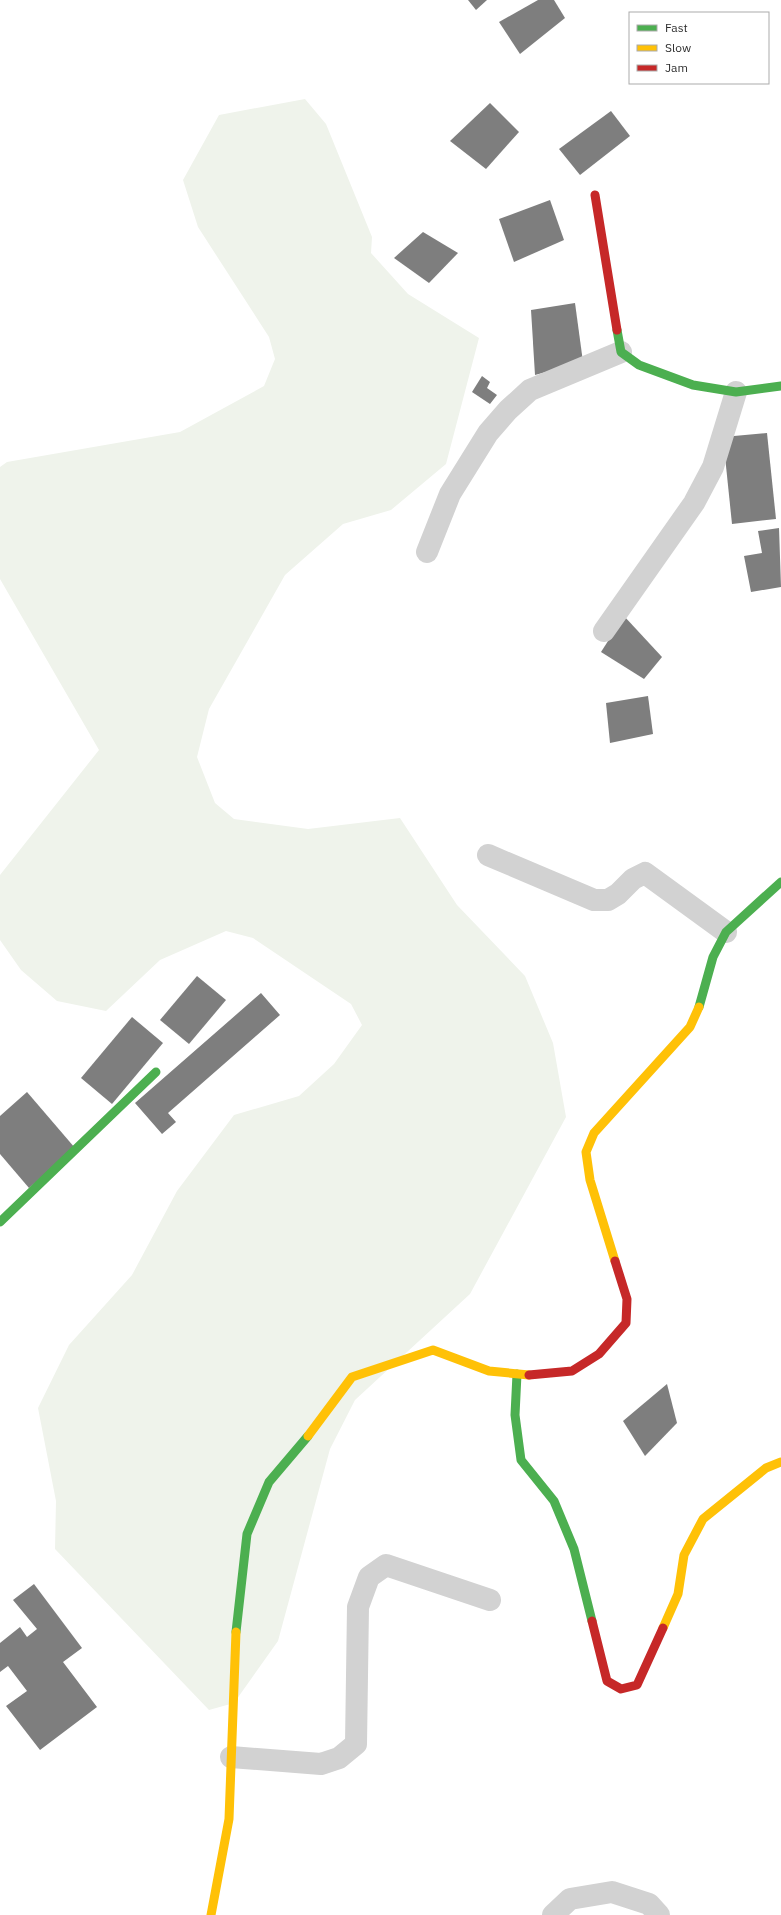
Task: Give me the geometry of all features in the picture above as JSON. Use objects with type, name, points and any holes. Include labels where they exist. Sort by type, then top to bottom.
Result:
[{"type":"street","points":[[596,195],[621,352],[639,365],[693,385],[736,392],[781,386]]},
{"type":"street","points":[[427,552],[450,494],[488,433],[508,410],[530,390],[621,352]]},
{"type":"street","points":[[604,631],[694,503],[713,467],[736,392]]},
{"type":"street","points":[[488,855],[594,900],[608,900],[618,894],[633,879],[645,873],[726,932]]},
{"type":"street","points":[[210,1915],[229,1819],[235,1644],[247,1534],[269,1482],[307,1437],[352,1377],[433,1350],[489,1371],[528,1375],[572,1371],[599,1354],[626,1323],[626,1299],[590,1180],[586,1152],[594,1133],[690,1027],[698,1009],[713,957],[726,932],[781,882]]},
{"type":"street","points":[[0,1222],[156,1072]]},
{"type":"street","points":[[517,1374],[515,1415],[521,1460],[554,1501],[574,1549],[607,1681],[621,1689],[637,1685],[654,1651],[678,1594],[684,1555],[703,1519],[766,1468],[781,1462]]},
{"type":"street","points":[[231,1757],[321,1764],[339,1758],[356,1744],[358,1607],[369,1577],[386,1565],[490,1600]]},
{"type":"street","points":[[553,1915],[570,1899],[612,1892],[649,1904],[659,1915]]},
{"type":"shaded area","points":[[305,99],[326,124],[372,237],[371,253],[408,294],[479,338],[446,464],[391,510],[343,524],[285,575],[209,709],[197,757],[215,803],[234,819],[308,829],[400,818],[457,905],[525,976],[553,1043],[566,1117],[470,1294],[355,1400],[330,1449],[278,1641],[234,1703],[209,1710],[55,1549],[56,1501],[38,1408],[69,1345],[132,1275],[177,1191],[234,1115],[299,1096],[334,1064],[362,1025],[351,1004],[253,938],[226,931],[160,960],[106,1011],[57,1001],[21,970],[0,940],[0,875],[99,750],[0,579],[0,467],[7,462],[180,432],[264,386],[275,359],[269,337],[198,227],[183,180],[219,115]]},
{"type":"building","points":[[468,0],[487,0],[476,10]]},
{"type":"building","points":[[538,0],[554,0],[565,18],[520,54],[499,22]]},
{"type":"building","points":[[490,103],[519,132],[486,169],[450,141]]},
{"type":"building","points":[[611,111],[630,136],[580,175],[559,149]]},
{"type":"building","points":[[550,200],[564,240],[514,262],[499,219]]},
{"type":"building","points":[[423,232],[458,253],[429,283],[394,258]]},
{"type":"building","points":[[575,303],[583,362],[535,375],[531,310]]},
{"type":"building","points":[[482,376],[490,382],[487,388],[497,395],[490,404],[472,392]]},
{"type":"building","points":[[767,433],[776,519],[732,524],[723,437]]},
{"type":"building","points":[[779,528],[781,587],[751,592],[744,556],[762,553],[758,531]]},
{"type":"building","points":[[624,616],[662,657],[644,679],[601,652]]},
{"type":"building","points":[[648,696],[653,734],[610,743],[606,703]]},
{"type":"building","points":[[197,976],[226,1000],[189,1044],[160,1020]]},
{"type":"building","points":[[261,993],[280,1015],[168,1113],[176,1122],[162,1134],[135,1103]]},
{"type":"building","points":[[132,1017],[163,1043],[112,1104],[81,1078]]},
{"type":"building","points":[[27,1092],[75,1148],[29,1188],[0,1154],[0,1116]]},
{"type":"building","points":[[667,1384],[677,1423],[645,1456],[623,1421]]},
{"type":"building","points":[[34,1584],[82,1648],[63,1662],[97,1707],[40,1750],[6,1706],[27,1691],[8,1666],[0,1672],[0,1643],[20,1627],[27,1637],[37,1629],[13,1600]]},
{"type":"traffic: fast","points":[[617,330],[621,352],[639,365],[693,385],[736,392],[781,386]]},
{"type":"traffic: fast","points":[[699,1007],[713,957],[726,932],[781,882]]},
{"type":"traffic: fast","points":[[0,1222],[156,1072]]},
{"type":"traffic: fast","points":[[517,1374],[515,1415],[521,1460],[554,1501],[574,1549],[592,1621]]},
{"type":"traffic: fast","points":[[236,1632],[247,1534],[269,1482],[308,1436]]},
{"type":"traffic: slow","points":[[615,1261],[590,1180],[586,1152],[594,1133],[690,1027],[699,1007]]},
{"type":"traffic: slow","points":[[308,1436],[352,1377],[433,1350],[489,1371],[529,1375]]},
{"type":"traffic: slow","points":[[663,1628],[678,1594],[684,1555],[703,1519],[766,1468],[781,1462]]},
{"type":"traffic: slow","points":[[211,1915],[229,1819],[236,1632]]},
{"type":"traffic: jam","points":[[595,195],[617,330]]},
{"type":"traffic: jam","points":[[529,1375],[572,1371],[599,1354],[626,1323],[627,1299],[615,1261]]},
{"type":"traffic: jam","points":[[592,1621],[607,1681],[621,1689],[637,1685],[663,1628]]}]
